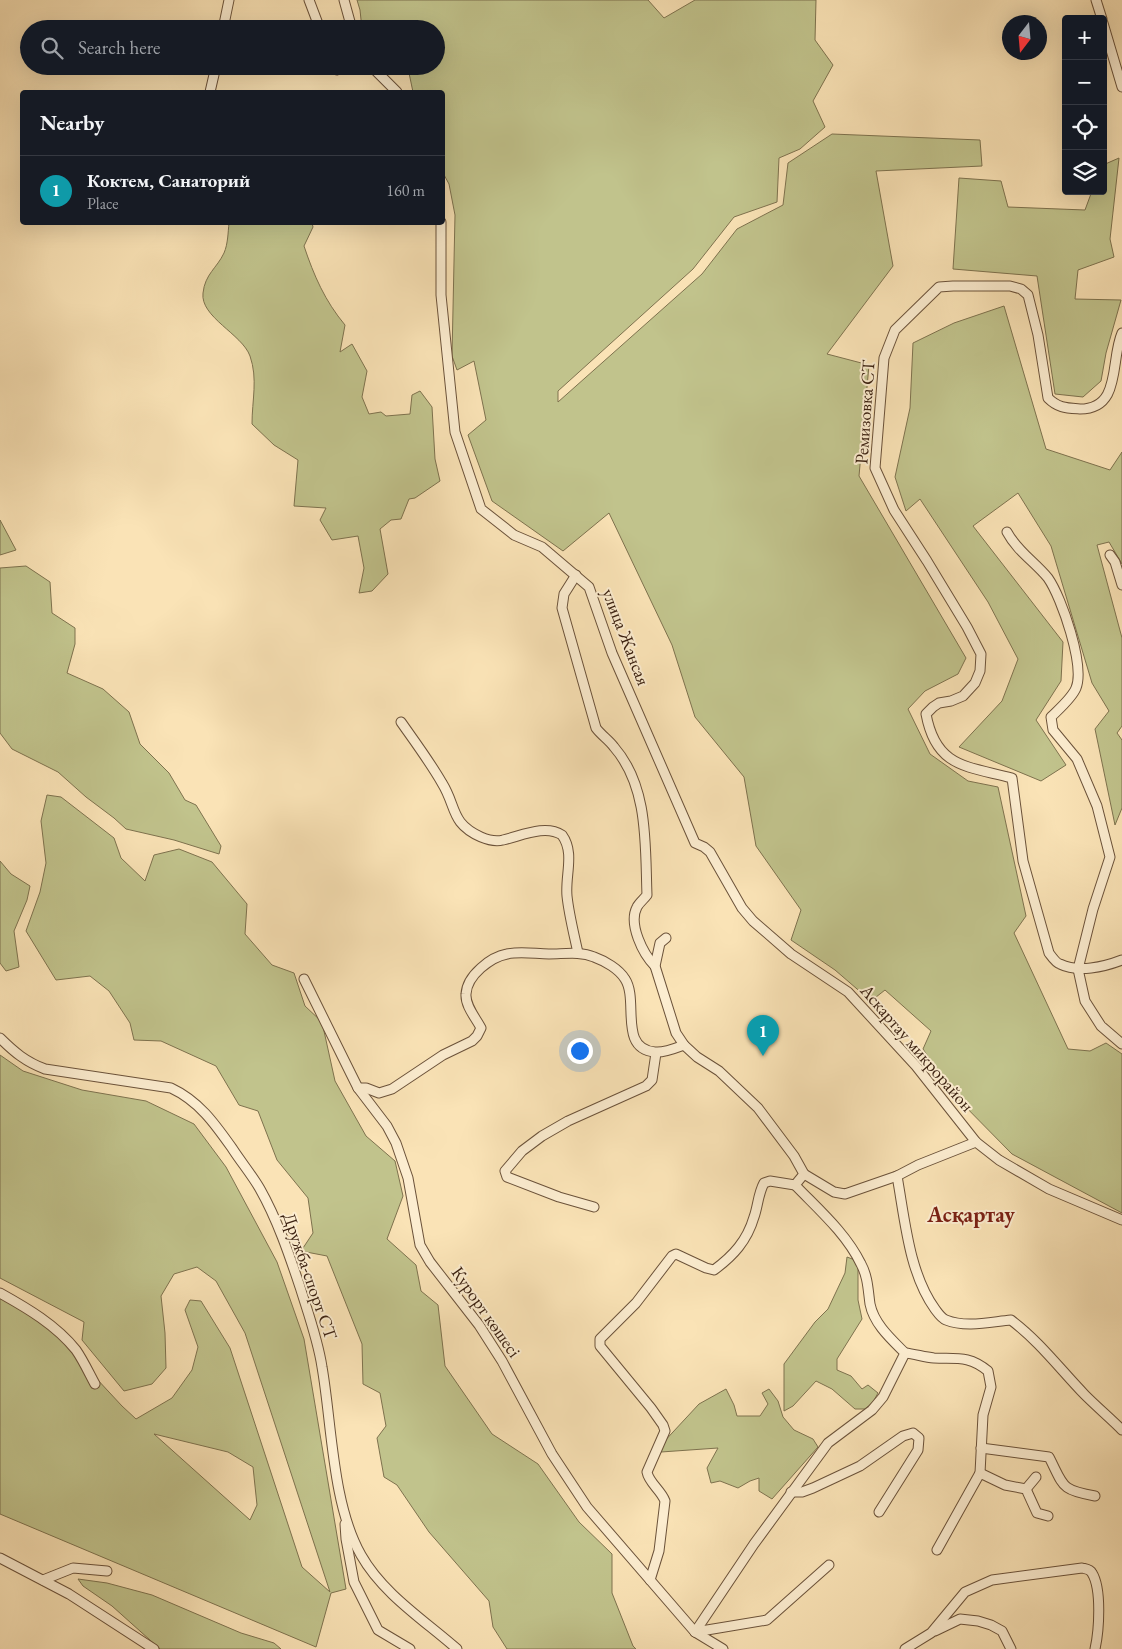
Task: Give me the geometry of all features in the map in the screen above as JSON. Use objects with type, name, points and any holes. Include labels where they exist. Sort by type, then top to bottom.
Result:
[{"type":"street","points":[[225,20],[229,0]]},
{"type":"street","points":[[309,0],[317,20]]},
{"type":"street","points":[[344,0],[350,20]]},
{"type":"street","points":[[1096,0],[1101,15]]},
{"type":"street","points":[[1107,36],[1122,87]]},
{"type":"street","points":[[210,90],[214,75]]},
{"type":"street","points":[[380,75],[396,90]]},
{"type":"street","name":"улица Жансая","points":[[441,225],[441,295],[455,432],[481,509],[514,535],[542,547],[589,587],[612,652],[696,842]]},
{"type":"street","name":"Ремизовка СТ","points":[[1078,969],[1058,964],[1049,953],[1023,861],[1012,778],[969,768],[954,762],[935,744],[929,732],[926,714],[939,703],[951,702],[963,696],[975,683],[980,670],[981,654],[927,560],[894,510],[875,468],[884,358],[895,330],[939,287],[1010,286],[1021,289],[1028,295],[1038,335],[1048,398],[1054,405],[1062,408],[1084,409],[1096,405],[1106,398],[1112,389],[1116,376],[1115,360],[1122,333]]},
{"type":"street","points":[[1007,532],[1014,544],[1048,579],[1057,594],[1076,652],[1080,674],[1076,689],[1051,717],[1053,730],[1077,759],[1097,806],[1110,857],[1093,908],[1078,969],[1085,1002],[1101,1026],[1122,1044]]},
{"type":"street","points":[[1110,555],[1115,562],[1122,585]]},
{"type":"street","points":[[576,575],[564,594],[562,608],[596,728],[603,738],[614,746],[632,774],[640,802],[644,827],[647,895],[637,905],[635,913],[636,930],[642,949],[655,966],[676,1033],[684,1045],[719,1071],[758,1108],[794,1156],[804,1174],[834,1192],[845,1194],[897,1176],[918,1165],[976,1142]]},
{"type":"street","points":[[401,722],[443,783],[455,815],[465,827],[483,838],[497,842],[546,830],[558,832],[562,835],[568,846],[567,896],[578,953]]},
{"type":"street","name":"Аскартау микрорайон","points":[[696,842],[710,852],[742,908],[753,921],[791,954],[848,992],[916,1066],[976,1142],[999,1160],[1049,1189],[1122,1220]]},
{"type":"street","points":[[655,966],[660,943],[666,938]]},
{"type":"street","points":[[358,1088],[379,1092],[392,1089],[443,1055],[477,1036],[481,1028],[467,1003],[466,993],[470,982],[487,963],[506,954],[578,953],[594,957],[606,963],[617,970],[625,979],[630,993],[630,1011],[634,1040],[639,1046],[656,1053],[684,1045]]},
{"type":"street","points":[[1078,969],[1110,965],[1122,960]]},
{"type":"street","name":"Курорт көшесі","points":[[304,979],[358,1088],[387,1126],[403,1158],[420,1245],[430,1262],[479,1325],[502,1361],[552,1454],[587,1506],[695,1632],[723,1649]]},
{"type":"street","name":"Дружба-спорт СТ","points":[[0,1038],[22,1058],[44,1069],[171,1088],[184,1094],[200,1106],[220,1130],[260,1188],[281,1234],[311,1320],[322,1364],[344,1516],[360,1554],[381,1584],[458,1649]]},
{"type":"street","points":[[594,1207],[525,1185],[507,1177],[505,1171],[522,1151],[542,1136],[568,1121],[646,1086],[652,1080],[656,1053]]},
{"type":"street","points":[[795,1185],[804,1174]]},
{"type":"street","points":[[897,1176],[916,1270],[922,1289],[941,1317],[946,1320],[972,1324],[1011,1320],[1053,1358],[1085,1395],[1122,1430]]},
{"type":"street","points":[[650,1580],[659,1551],[665,1501],[648,1477],[647,1472],[665,1431],[651,1408],[600,1346],[600,1340],[636,1303],[672,1256],[676,1254],[714,1270],[731,1257],[745,1239],[764,1183],[770,1180],[795,1185],[837,1229],[852,1248],[867,1276],[871,1306],[881,1328],[906,1353],[933,1358],[959,1357],[972,1360],[988,1371],[991,1387],[983,1415],[980,1473],[937,1550]]},
{"type":"street","points":[[0,1293],[26,1308],[58,1332],[76,1351],[95,1384]]},
{"type":"street","points":[[695,1632],[754,1544],[828,1443],[872,1410],[883,1397],[906,1353]]},
{"type":"street","points":[[791,1492],[802,1492],[813,1488],[860,1466],[902,1436],[913,1434],[919,1438],[918,1450],[879,1512]]},
{"type":"street","points":[[981,1448],[1049,1457],[1064,1487],[1077,1493],[1095,1496]]},
{"type":"street","points":[[980,1473],[1005,1485],[1026,1489]]},
{"type":"street","points":[[1026,1489],[1036,1477]]},
{"type":"street","points":[[1026,1489],[1037,1513],[1048,1516]]},
{"type":"street","points":[[344,1516],[354,1582],[378,1630],[410,1649]]},
{"type":"street","points":[[0,1558],[69,1594],[154,1649]]},
{"type":"street","points":[[695,1632],[766,1620],[829,1565]]},
{"type":"street","points":[[43,1580],[73,1568],[106,1571]]},
{"type":"street","points":[[931,1633],[965,1592],[992,1580],[1082,1568],[1089,1569],[1093,1574],[1096,1585],[1098,1611],[1095,1649]]},
{"type":"street","points":[[905,1649],[931,1633],[960,1619],[991,1625],[1002,1632],[1011,1649]]},
{"type":"green space","points":[[357,0],[648,0],[664,18],[695,0],[816,0],[815,40],[833,65],[813,101],[825,127],[800,149],[779,158],[777,202],[734,217],[693,269],[558,391],[558,402],[702,274],[737,229],[783,205],[788,163],[832,134],[980,140],[982,166],[876,171],[893,266],[827,354],[869,365],[859,476],[966,658],[958,674],[925,691],[908,709],[930,754],[968,781],[998,787],[1026,916],[1014,933],[1068,1049],[1090,1051],[1106,1043],[1122,1054],[1122,1213],[1012,1154],[951,1092],[923,1049],[931,1031],[885,990],[871,1001],[835,970],[791,940],[801,910],[756,846],[744,777],[695,717],[672,645],[609,513],[563,551],[492,501],[468,435],[486,420],[474,361],[457,370],[452,356],[455,215],[449,184],[445,177],[445,90],[413,90],[409,75],[445,75],[445,20],[361,20]]},
{"type":"green space","points":[[1119,158],[1110,239],[1114,257],[1078,270],[1075,299],[1121,300],[1106,353],[1101,381],[1083,397],[1055,394],[1037,276],[953,269],[959,178],[1001,181],[1008,207],[1085,210],[1091,195],[1107,195],[1107,163]]},
{"type":"green space","points":[[229,225],[312,225],[304,246],[321,288],[345,325],[340,352],[352,344],[367,371],[362,397],[369,414],[381,412],[386,416],[410,414],[412,395],[420,391],[432,407],[435,459],[440,481],[415,498],[409,499],[401,519],[391,520],[380,529],[388,574],[372,591],[359,593],[364,568],[358,536],[332,540],[320,520],[326,508],[294,506],[298,460],[274,445],[252,424],[254,373],[250,356],[239,340],[214,318],[204,302],[204,286],[221,258],[228,238]]},
{"type":"green space","points":[[1004,306],[1046,449],[1110,470],[1122,452],[1122,564],[1109,542],[1097,545],[1122,638],[1122,726],[1117,733],[1122,740],[1122,808],[1115,825],[1095,729],[1109,711],[1092,683],[1051,546],[1018,493],[973,526],[1063,642],[1061,681],[1036,720],[1066,765],[1041,781],[959,747],[1002,701],[1018,659],[988,602],[920,499],[906,511],[895,477],[910,408],[913,343],[954,323]]},
{"type":"green space","points":[[0,520],[16,550],[0,555]]},
{"type":"green space","points":[[26,566],[50,582],[52,613],[75,628],[75,644],[67,673],[103,689],[129,712],[140,744],[169,773],[185,800],[196,805],[221,846],[219,854],[174,840],[126,829],[58,772],[12,749],[0,733],[0,568]]},
{"type":"green space","points":[[47,795],[61,797],[114,838],[121,858],[145,881],[154,855],[179,849],[212,862],[247,904],[245,934],[272,965],[294,973],[305,1006],[322,1022],[335,1081],[366,1136],[395,1161],[403,1196],[387,1239],[416,1265],[421,1291],[438,1305],[445,1366],[492,1434],[538,1464],[579,1522],[612,1554],[612,1593],[633,1646],[636,1649],[507,1649],[493,1627],[489,1601],[429,1532],[397,1485],[384,1477],[377,1438],[386,1426],[380,1393],[363,1384],[362,1344],[327,1256],[301,1251],[313,1233],[308,1198],[277,1160],[258,1111],[239,1105],[216,1066],[161,1041],[134,1040],[130,1023],[109,991],[90,976],[56,980],[26,931],[40,892],[46,863],[41,821]]},
{"type":"green space","points":[[0,861],[11,874],[30,886],[27,900],[14,931],[19,967],[6,971],[0,963]]},
{"type":"green space","points":[[0,1055],[23,1071],[82,1090],[146,1101],[194,1124],[226,1167],[277,1262],[304,1339],[346,1589],[331,1593],[316,1647],[0,1514],[0,1298],[43,1321],[136,1419],[172,1398],[192,1370],[198,1347],[185,1310],[190,1300],[201,1301],[230,1348],[302,1567],[330,1592],[245,1333],[216,1281],[197,1267],[174,1274],[161,1296],[166,1368],[152,1384],[124,1391],[82,1340],[84,1322],[0,1278]],"holes":[[[154,1434],[228,1452],[253,1467],[257,1505],[250,1520]]]},
{"type":"green space","points":[[847,1257],[855,1260],[858,1269],[858,1300],[862,1319],[837,1359],[837,1370],[851,1376],[862,1389],[868,1385],[878,1393],[873,1402],[865,1409],[855,1409],[832,1389],[816,1381],[793,1406],[784,1411],[784,1364],[815,1322],[828,1309],[845,1273]]},
{"type":"green space","points":[[726,1389],[737,1416],[760,1416],[768,1404],[762,1393],[769,1389],[778,1401],[783,1417],[794,1430],[813,1439],[818,1447],[772,1499],[759,1491],[759,1478],[738,1488],[720,1481],[711,1483],[707,1468],[718,1448],[661,1452],[660,1446],[699,1404]]},
{"type":"green space","points":[[78,1579],[107,1583],[152,1595],[241,1633],[274,1643],[281,1649],[160,1649],[112,1606],[83,1586]]},
{"type":"place","name":"Коктем, Санаторий","points":[[763,1056]]},
{"type":"district","name":"Асқартау","points":[[971,1214]]}]
